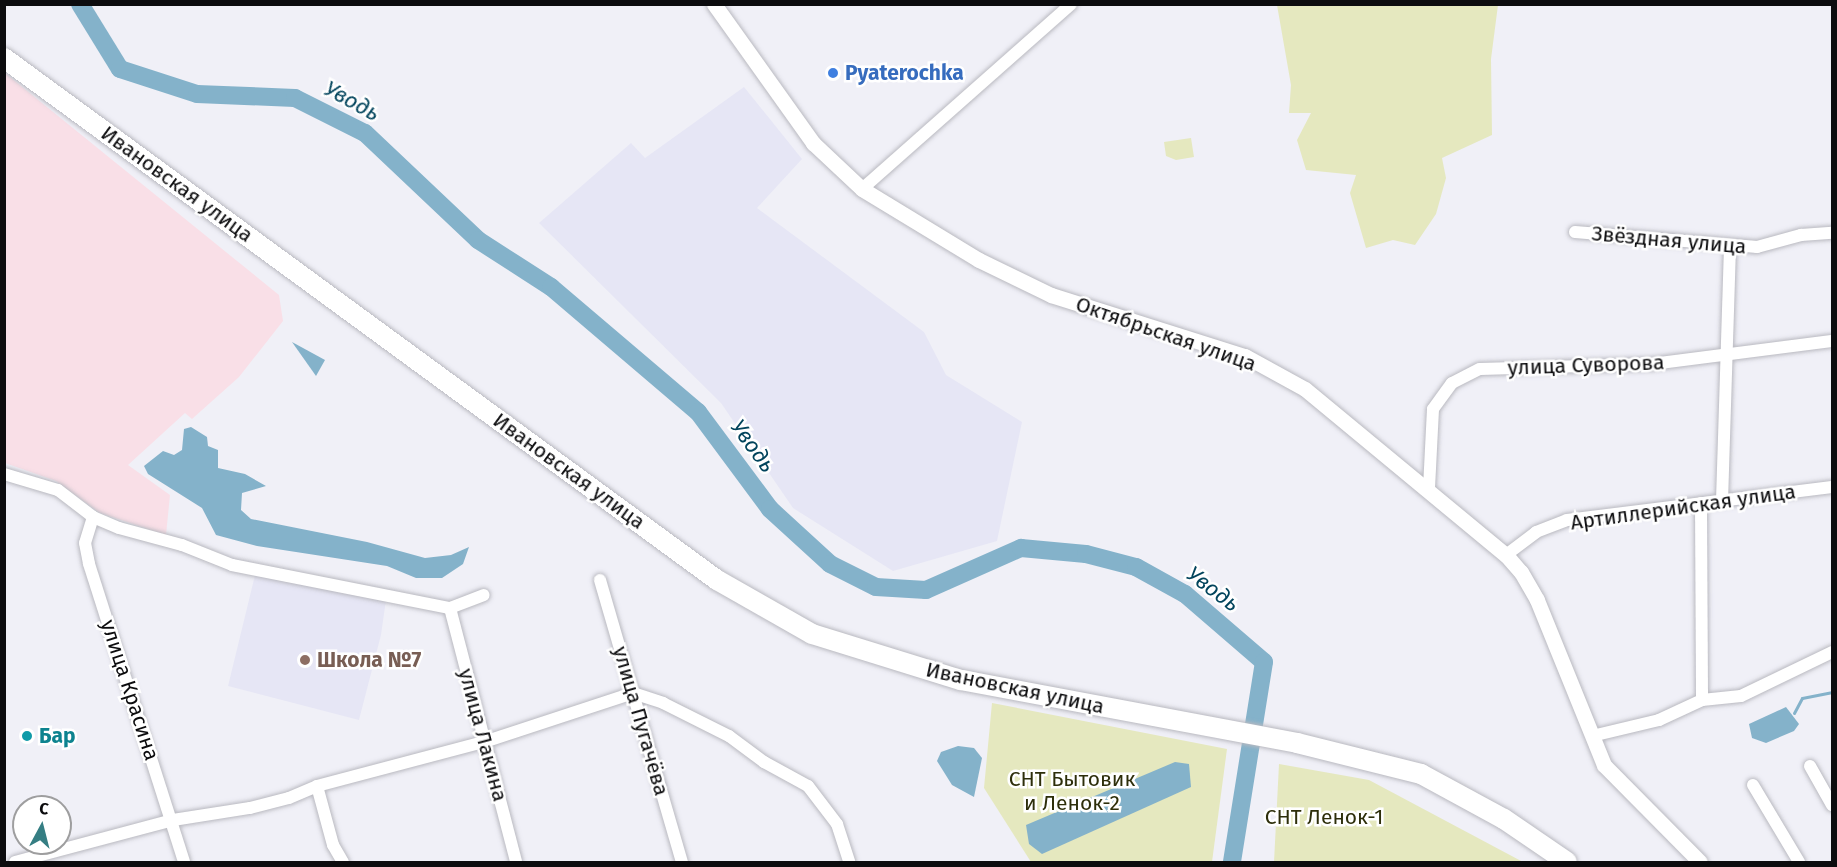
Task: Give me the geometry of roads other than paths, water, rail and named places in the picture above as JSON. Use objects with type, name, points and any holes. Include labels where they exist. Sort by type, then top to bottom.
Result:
[{"type":"main road","name":"Ивановская улица","points":[[4,58],[717,580],[812,634],[961,681],[1297,742],[1421,774],[1504,819],[1567,862]]},
{"type":"street","name":"Октябрьская улица","points":[[714,4],[813,143],[862,189],[979,260],[1050,295],[1245,356],[1305,389],[1429,488],[1506,555],[1521,572],[1537,600],[1604,765],[1700,862]]},
{"type":"street","points":[[862,189],[1071,4]]},
{"type":"street","name":"Звёздная улица","points":[[1575,232],[1757,248],[1801,235],[1833,233]]},
{"type":"street","points":[[1722,501],[1724,356],[1730,245]]},
{"type":"street","name":"улица Суворова","points":[[1429,488],[1433,409],[1452,383],[1480,369],[1652,364],[1833,341]]},
{"type":"street","points":[[4,474],[58,490],[93,517],[232,565],[450,608],[484,595]]},
{"type":"street","name":"Артиллерийская улица","points":[[1506,555],[1536,532],[1567,520],[1833,487]]},
{"type":"street","points":[[1701,503],[1702,700]]},
{"type":"street","name":"улица Красина","points":[[93,517],[86,543],[89,564],[184,862]]},
{"type":"street","name":"улица Пугачёва","points":[[600,580],[682,862]]},
{"type":"street","name":"улица Лакина","points":[[450,608],[516,862]]},
{"type":"street","points":[[1592,736],[1659,720],[1702,700],[1740,696],[1833,652]]},
{"type":"street","points":[[15,862],[172,820],[250,808],[317,786],[484,742],[633,693],[663,703],[729,736],[764,762],[808,786],[837,824],[849,862]]},
{"type":"street","points":[[1810,766],[1833,805]]},
{"type":"street","points":[[1753,785],[1799,862]]},
{"type":"street","points":[[317,786],[333,845],[343,862]]},
{"type":"water","points":[[292,342],[325,360],[316,376]]},
{"type":"water","points":[[191,427],[207,437],[208,446],[218,450],[218,468],[245,474],[266,486],[242,493],[241,510],[251,519],[367,542],[425,558],[451,555],[469,547],[463,564],[442,578],[416,578],[387,566],[257,546],[216,535],[202,508],[148,474],[144,466],[163,451],[174,455],[182,450],[184,429]]},
{"type":"water","points":[[1786,707],[1799,724],[1794,731],[1766,743],[1752,738],[1749,724]]},
{"type":"water","points":[[958,746],[974,748],[982,758],[974,797],[952,785],[937,761],[941,752]]},
{"type":"water","points":[[1175,762],[1189,764],[1191,787],[1042,854],[1029,844],[1026,825]]},
{"type":"waterway","name":"Уводь","points":[[80,4],[120,69],[197,94],[295,98],[365,133],[478,240],[551,287],[698,412],[770,509],[830,564],[876,587],[926,590],[1021,548],[1086,554],[1136,567],[1185,594],[1264,662],[1232,862]]},
{"type":"waterway","points":[[1794,713],[1802,698],[1832,692]]},
{"type":"place","name":"Pyaterochka","points":[[833,73]]},
{"type":"place","name":"Школа №7","points":[[305,660]]},
{"type":"place","name":"Бар","points":[[27,736]]},
{"type":"park label","name":"СНТ Бытовик и Ленок-2","points":[[1072,791]]},
{"type":"park label","name":"СНТ Ленок-1","points":[[1324,817]]}]
